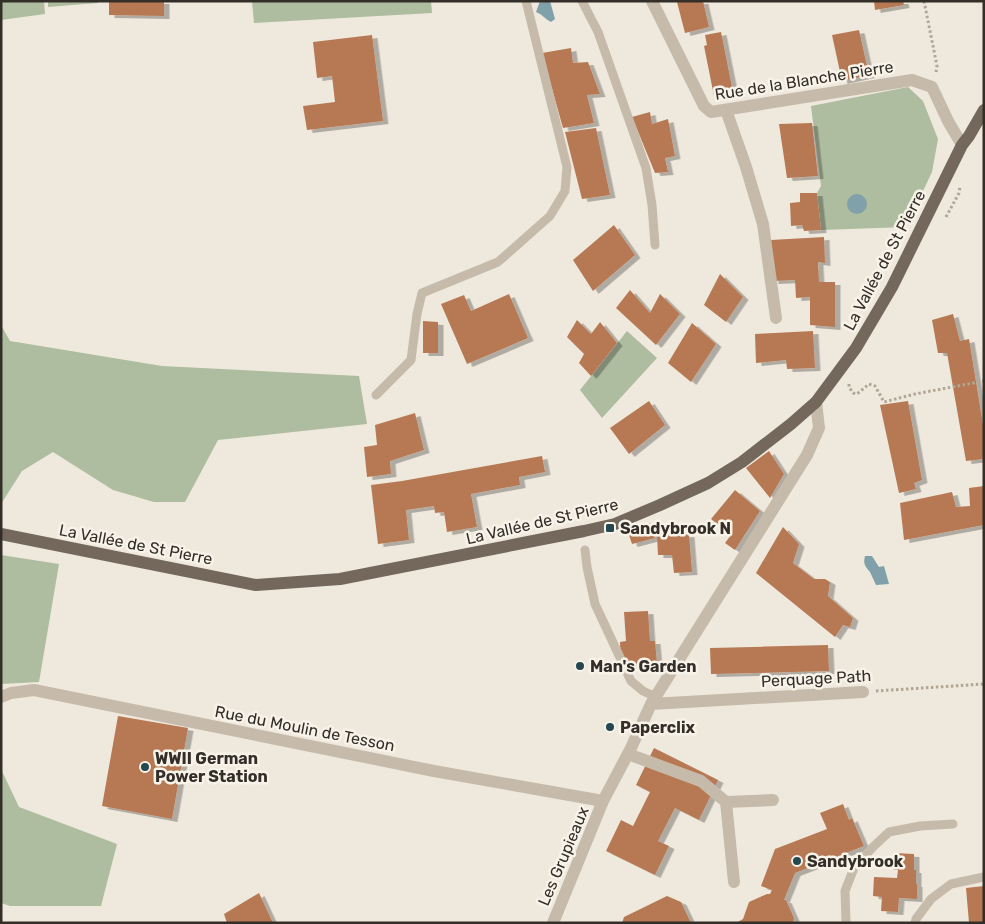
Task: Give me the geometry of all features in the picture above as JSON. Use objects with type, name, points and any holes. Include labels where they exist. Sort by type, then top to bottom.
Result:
[{"type":"main road","name":"La Vallée de St Pierre","points":[[1,534],[256,585],[340,579],[615,524],[660,506],[716,478],[742,462],[816,402],[856,348],[892,287],[962,145],[984,110]]},
{"type":"street","name":"Rue de la Blanche Pierre","points":[[652,1],[704,106],[711,112],[912,80],[932,87]]},
{"type":"street","points":[[932,87],[962,145]]},
{"type":"street","points":[[726,110],[763,224],[776,318]]},
{"type":"street","name":"Les Grupieaux","points":[[553,923],[603,801],[653,701],[807,455],[819,428],[816,402]]},
{"type":"street","name":"Rue du Moulin de Tesson","points":[[1,697],[12,693],[34,690],[424,769],[603,801]]},
{"type":"street","name":"Perquage Path","points":[[653,701],[863,692]]},
{"type":"street","points":[[628,754],[701,781],[726,802],[773,800]]},
{"type":"street","points":[[726,802],[734,882]]},
{"type":"lane","points":[[376,395],[411,360],[417,314],[422,293],[498,262],[550,216],[565,192],[567,167],[526,1]]},
{"type":"lane","points":[[582,1],[598,32],[646,168],[652,205],[655,245]]},
{"type":"lane","points":[[585,550],[595,604],[631,681],[653,701]]},
{"type":"lane","points":[[846,923],[845,892],[854,868],[888,832],[920,826],[953,824]]},
{"type":"lane","points":[[915,923],[931,900],[951,884],[984,878]]},
{"type":"path","points":[[924,1],[937,66],[932,87]]},
{"type":"path","points":[[835,377],[848,378],[849,387],[853,393],[857,394],[870,384],[875,386],[884,402],[984,381]]},
{"type":"path","name":"Perquage Path","points":[[863,692],[984,684]]},
{"type":"green space","points":[[1,1],[44,1],[45,14],[1,20]]},
{"type":"green space","points":[[48,1],[97,1],[98,3],[48,7]]},
{"type":"green space","points":[[252,1],[431,1],[432,13],[254,23]]},
{"type":"green space","points":[[908,87],[923,101],[938,139],[932,172],[906,227],[821,230],[817,193],[821,186],[811,106]]},
{"type":"green space","points":[[1,325],[10,341],[162,366],[359,376],[367,424],[218,440],[185,502],[154,502],[113,490],[53,452],[22,471],[1,504]]},
{"type":"green space","points":[[627,331],[657,358],[602,418],[580,390]]},
{"type":"green space","points":[[1,555],[59,564],[39,682],[1,684]]},
{"type":"green space","points":[[1,769],[19,807],[117,844],[101,906],[10,906],[1,903]]},
{"type":"water","points":[[540,1],[550,1],[555,19],[551,22],[536,12]]},
{"type":"water","points":[[857,194],[864,197],[867,204],[864,211],[857,214],[850,211],[847,204],[850,197]]},
{"type":"water","points":[[865,556],[872,556],[879,567],[884,566],[889,584],[876,585],[865,565]]},
{"type":"building","points":[[109,1],[164,1],[164,16],[109,15]]},
{"type":"building","points":[[703,1],[709,27],[685,33],[677,2]]},
{"type":"building","points":[[874,1],[903,1],[904,5],[875,10]]},
{"type":"building","points":[[859,30],[869,75],[842,81],[832,35]]},
{"type":"building","points":[[721,32],[733,92],[714,96],[704,46],[707,45],[705,35]]},
{"type":"building","points":[[372,35],[383,121],[307,130],[303,106],[335,102],[332,76],[317,78],[313,42]]},
{"type":"building","points":[[571,48],[573,63],[588,62],[600,94],[587,95],[594,123],[563,128],[542,53]]},
{"type":"building","points":[[650,112],[652,124],[668,119],[675,156],[665,158],[668,172],[655,173],[632,117]]},
{"type":"building","points":[[812,123],[818,176],[787,178],[779,124]]},
{"type":"building","points":[[596,128],[610,195],[582,199],[565,132]]},
{"type":"building","points":[[800,193],[817,193],[821,230],[804,231],[802,225],[791,226],[790,203],[800,202]]},
{"type":"building","points":[[614,225],[635,255],[593,291],[573,260]]},
{"type":"building","points":[[824,237],[825,263],[818,262],[819,282],[835,282],[835,327],[810,325],[810,297],[796,298],[795,280],[773,281],[771,240]]},
{"type":"building","points":[[720,274],[743,297],[726,322],[704,305]]},
{"type":"building","points":[[630,290],[650,313],[660,294],[680,314],[656,345],[616,308]]},
{"type":"building","points":[[509,294],[528,338],[467,364],[441,304],[464,295],[471,311]]},
{"type":"building","points":[[953,314],[960,341],[969,339],[984,431],[984,459],[966,461],[947,353],[938,353],[932,320]]},
{"type":"building","points":[[577,320],[591,334],[600,322],[617,343],[591,376],[579,363],[584,354],[567,337]]},
{"type":"building","points":[[423,321],[438,322],[438,353],[423,353]]},
{"type":"building","points":[[692,323],[716,344],[691,382],[668,363]]},
{"type":"building","points":[[813,331],[815,368],[787,369],[786,360],[756,363],[755,334]]},
{"type":"building","points":[[649,401],[665,425],[629,454],[610,428]]},
{"type":"building","points":[[908,401],[922,480],[914,483],[916,489],[899,493],[880,405]]},
{"type":"building","points":[[415,413],[424,450],[390,461],[391,474],[367,477],[364,447],[377,445],[375,425]]},
{"type":"building","points":[[769,451],[784,474],[770,498],[746,468]]},
{"type":"building","points":[[542,456],[545,472],[519,477],[520,485],[471,494],[477,527],[447,532],[444,512],[435,513],[434,506],[406,510],[409,540],[378,544],[371,485]]},
{"type":"building","points":[[984,486],[984,525],[904,540],[900,503],[952,492],[956,507],[970,506],[969,488]]},
{"type":"building","points":[[735,490],[760,511],[735,550],[725,543],[731,535],[711,519]]},
{"type":"building","points":[[650,523],[655,538],[632,544],[627,529]]},
{"type":"building","points":[[783,527],[799,544],[793,563],[814,579],[825,579],[830,582],[828,596],[853,618],[850,627],[843,625],[835,637],[756,573]]},
{"type":"building","points":[[689,534],[692,572],[674,573],[672,555],[658,555],[657,536]]},
{"type":"building","points":[[648,611],[650,641],[655,641],[657,663],[621,665],[620,642],[626,641],[624,612]]},
{"type":"building","points":[[828,645],[829,671],[711,674],[710,648]]},
{"type":"building","name":"WWII German Power Station","points":[[118,716],[188,728],[172,819],[102,806]]},
{"type":"building","points":[[654,748],[718,780],[699,820],[675,808],[658,841],[669,846],[655,875],[606,851],[621,820],[633,826],[650,792],[636,785]]},
{"type":"building","name":"Sandybrook","points":[[843,804],[849,820],[852,818],[864,846],[795,873],[784,900],[786,900],[794,918],[793,923],[736,923],[743,919],[749,902],[770,894],[772,890],[761,886],[775,849],[827,829],[820,813]]},
{"type":"building","points":[[894,853],[914,854],[917,899],[899,898],[898,912],[881,911],[882,897],[873,896],[874,877],[897,878],[898,870],[894,870]]},
{"type":"building","points":[[984,886],[984,923],[969,923],[966,888]]},
{"type":"building","points":[[259,893],[273,923],[227,923],[224,914]]},
{"type":"building","points":[[667,896],[681,902],[691,923],[622,923],[624,917]]},
{"type":"place","name":"Sandybrook N","points":[[610,528]]},
{"type":"place","name":"Man's Garden","points":[[580,666]]},
{"type":"place","name":"Paperclix","points":[[610,727]]},
{"type":"place","name":"WWII German Power Station","points":[[145,767]]},
{"type":"place","name":"Sandybrook","points":[[797,861]]}]
